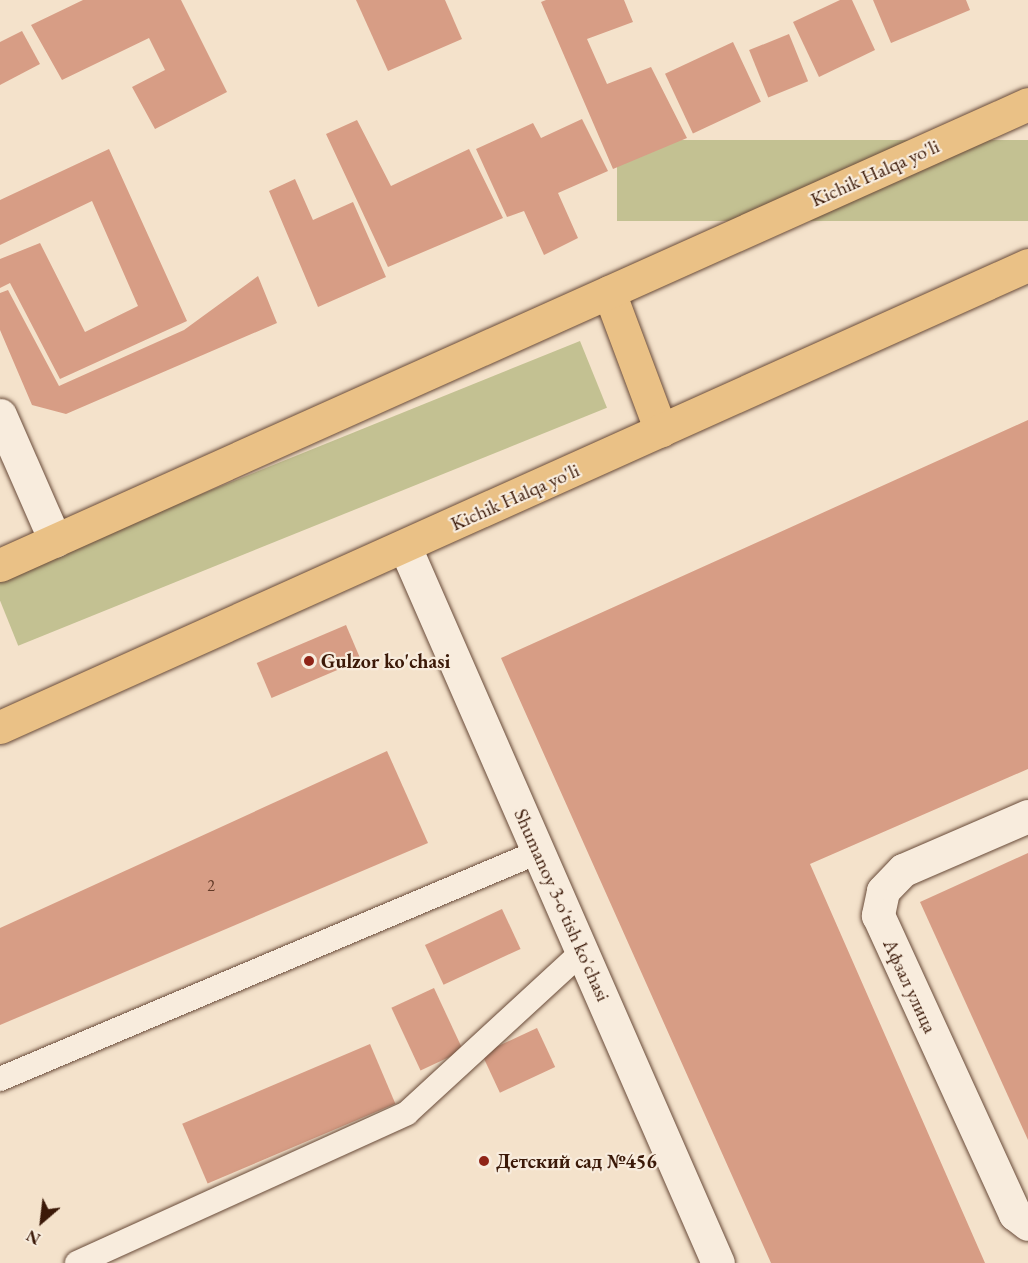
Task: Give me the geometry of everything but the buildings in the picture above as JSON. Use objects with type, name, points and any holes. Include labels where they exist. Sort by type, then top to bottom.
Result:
[{"type":"highway","name":"Kichik Halqa yo'li","points":[[0,565],[1028,104]]},
{"type":"highway","name":"Kichik Halqa yo'li","points":[[0,727],[405,547],[1028,265]]},
{"type":"highway","points":[[609,292],[661,431]]},
{"type":"street","points":[[0,415],[55,540]]},
{"type":"street","name":"Shumanoy 3-o'tish ko'chasi","points":[[405,547],[718,1263]]},
{"type":"street","name":"Афзал улица","points":[[1028,816],[903,870],[883,891],[878,915],[1015,1214],[1028,1224]]},
{"type":"lane","points":[[0,1079],[538,852]]},
{"type":"lane","points":[[77,1263],[407,1113],[582,952]]},
{"type":"shaded area","points":[[617,140],[1028,140],[1028,221],[617,221]]},
{"type":"shaded area","points":[[580,341],[607,408],[18,646],[0,601],[0,575]]},
{"type":"place","name":"Gulzor ko'chasi","points":[[309,661]]},
{"type":"place","name":"Детский сад №456","points":[[484,1161]]}]
